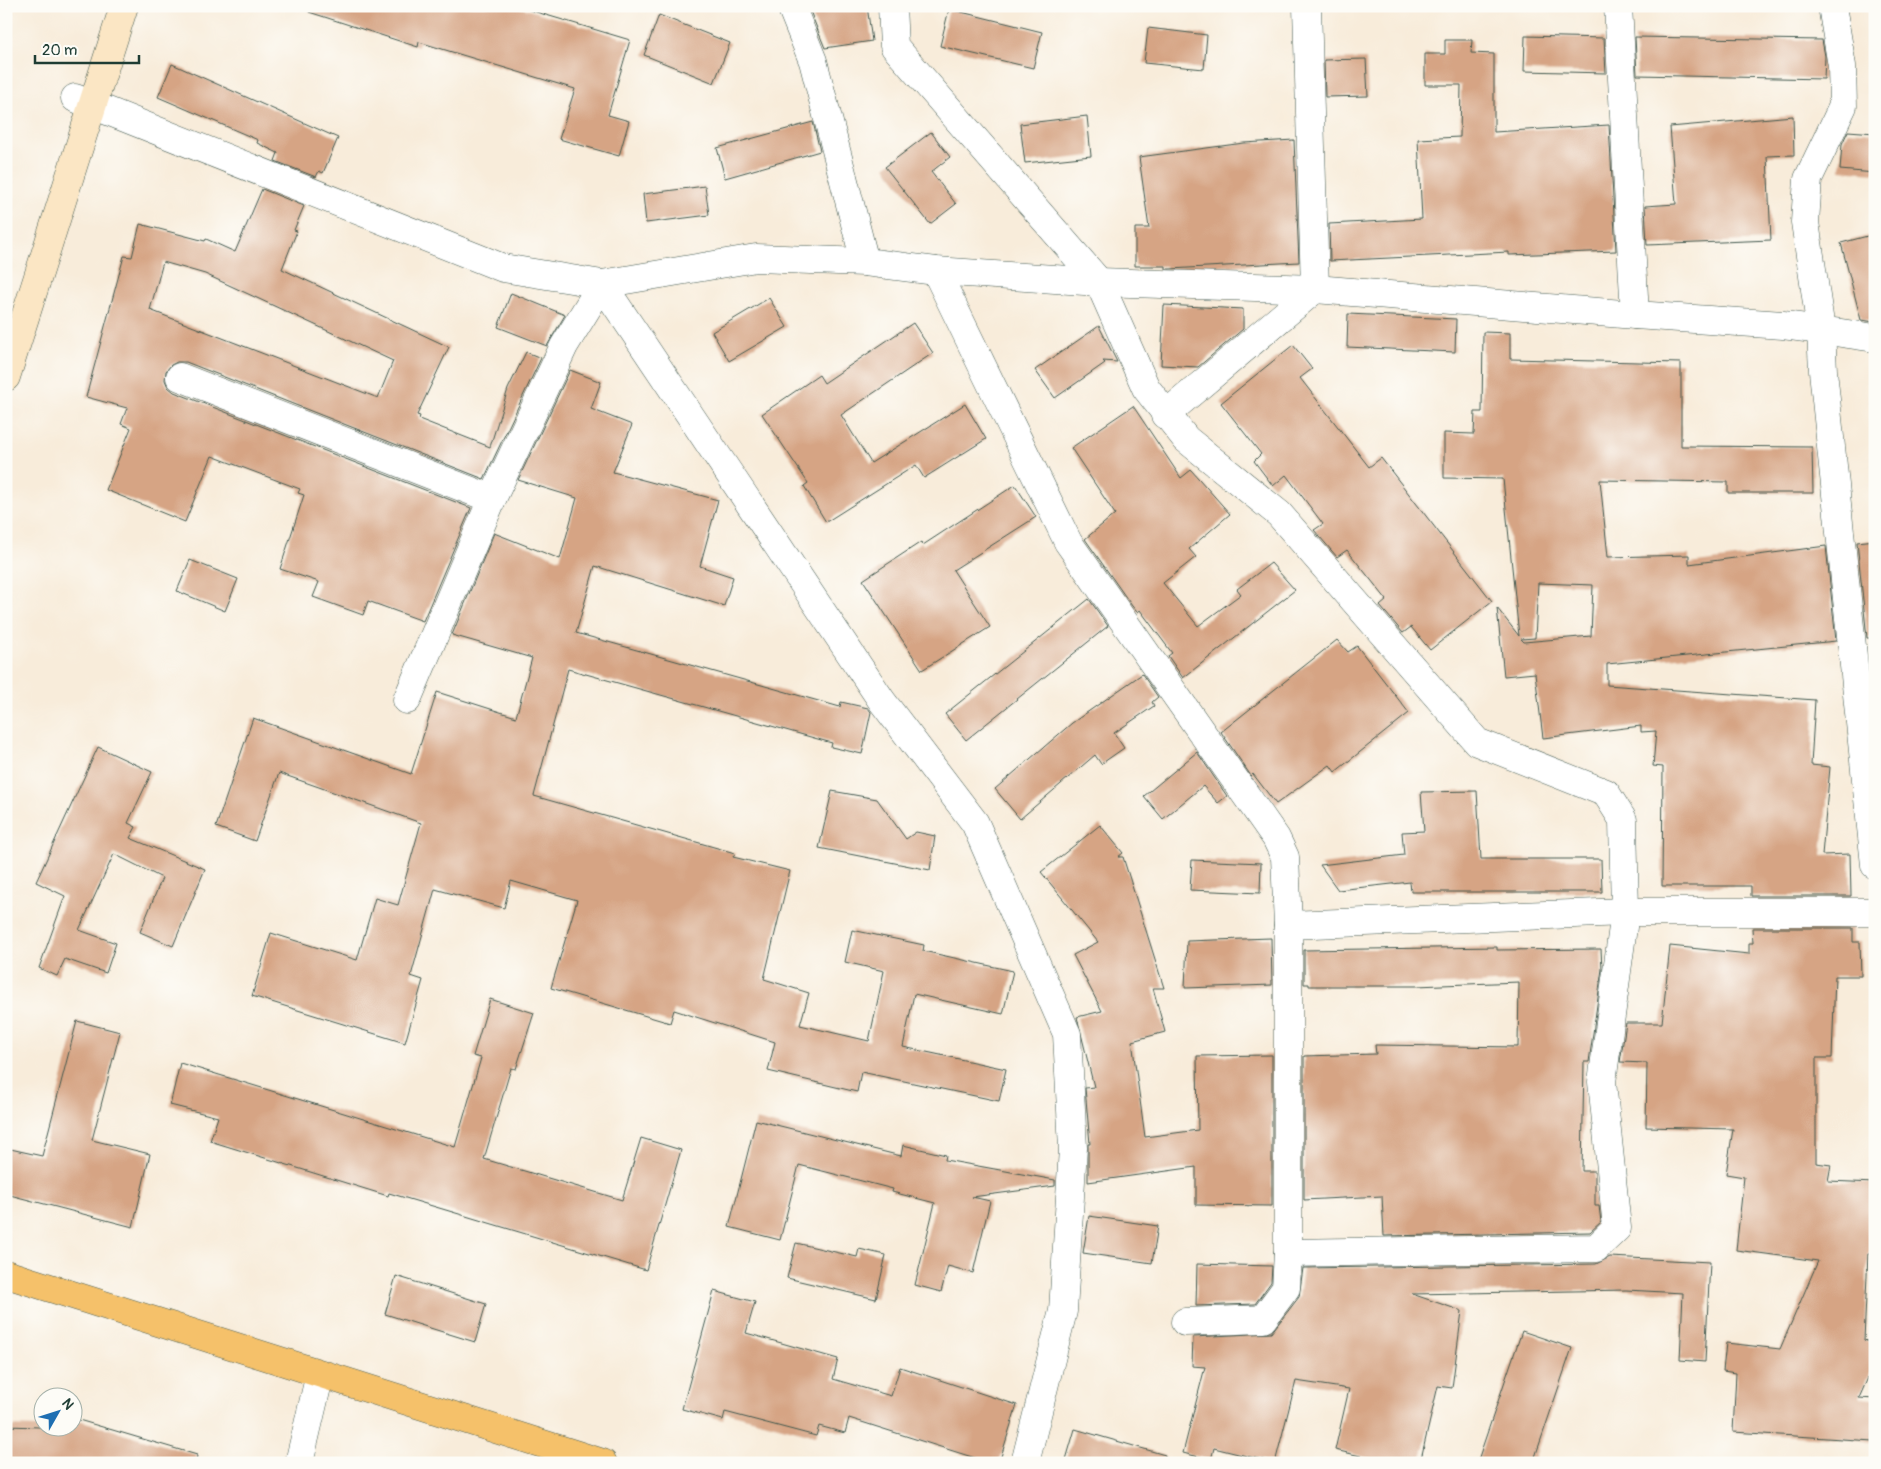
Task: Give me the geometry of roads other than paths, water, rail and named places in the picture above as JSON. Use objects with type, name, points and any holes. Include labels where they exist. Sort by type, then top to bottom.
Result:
[{"type":"main road","points":[[6,377],[124,6]]},
{"type":"main road","points":[[6,1274],[603,1463]]},
{"type":"street","points":[[791,6],[813,61],[865,262]]},
{"type":"street","points":[[892,6],[894,46],[1099,282],[1146,388],[1186,440],[1280,514],[1477,742],[1606,793],[1623,820],[1625,912],[1602,1082],[1616,1228],[1596,1248],[1288,1253]]},
{"type":"street","points":[[1307,6],[1315,289]]},
{"type":"street","points":[[1618,6],[1635,315]]},
{"type":"street","points":[[1832,6],[1842,66],[1843,106],[1808,178],[1805,222],[1822,330],[1823,371],[1874,858]]},
{"type":"street","points":[[75,98],[503,268],[602,284],[756,258],[865,262],[936,271],[1099,282],[1315,289],[1783,325],[1875,338]]},
{"type":"street","points":[[936,271],[1068,542],[1276,838],[1286,857],[1288,925],[1288,1253],[1286,1288],[1263,1319],[1185,1322]]},
{"type":"street","points":[[407,700],[492,499],[564,346],[602,284]]},
{"type":"street","points":[[602,284],[882,701],[976,823],[1067,1034],[1074,1148],[1063,1311],[1025,1463]]},
{"type":"street","points":[[1165,415],[1315,289]]},
{"type":"street","points":[[180,377],[492,499]]},
{"type":"street","points":[[1288,925],[1625,912],[1875,912]]},
{"type":"street","points":[[299,1463],[320,1374]]}]
